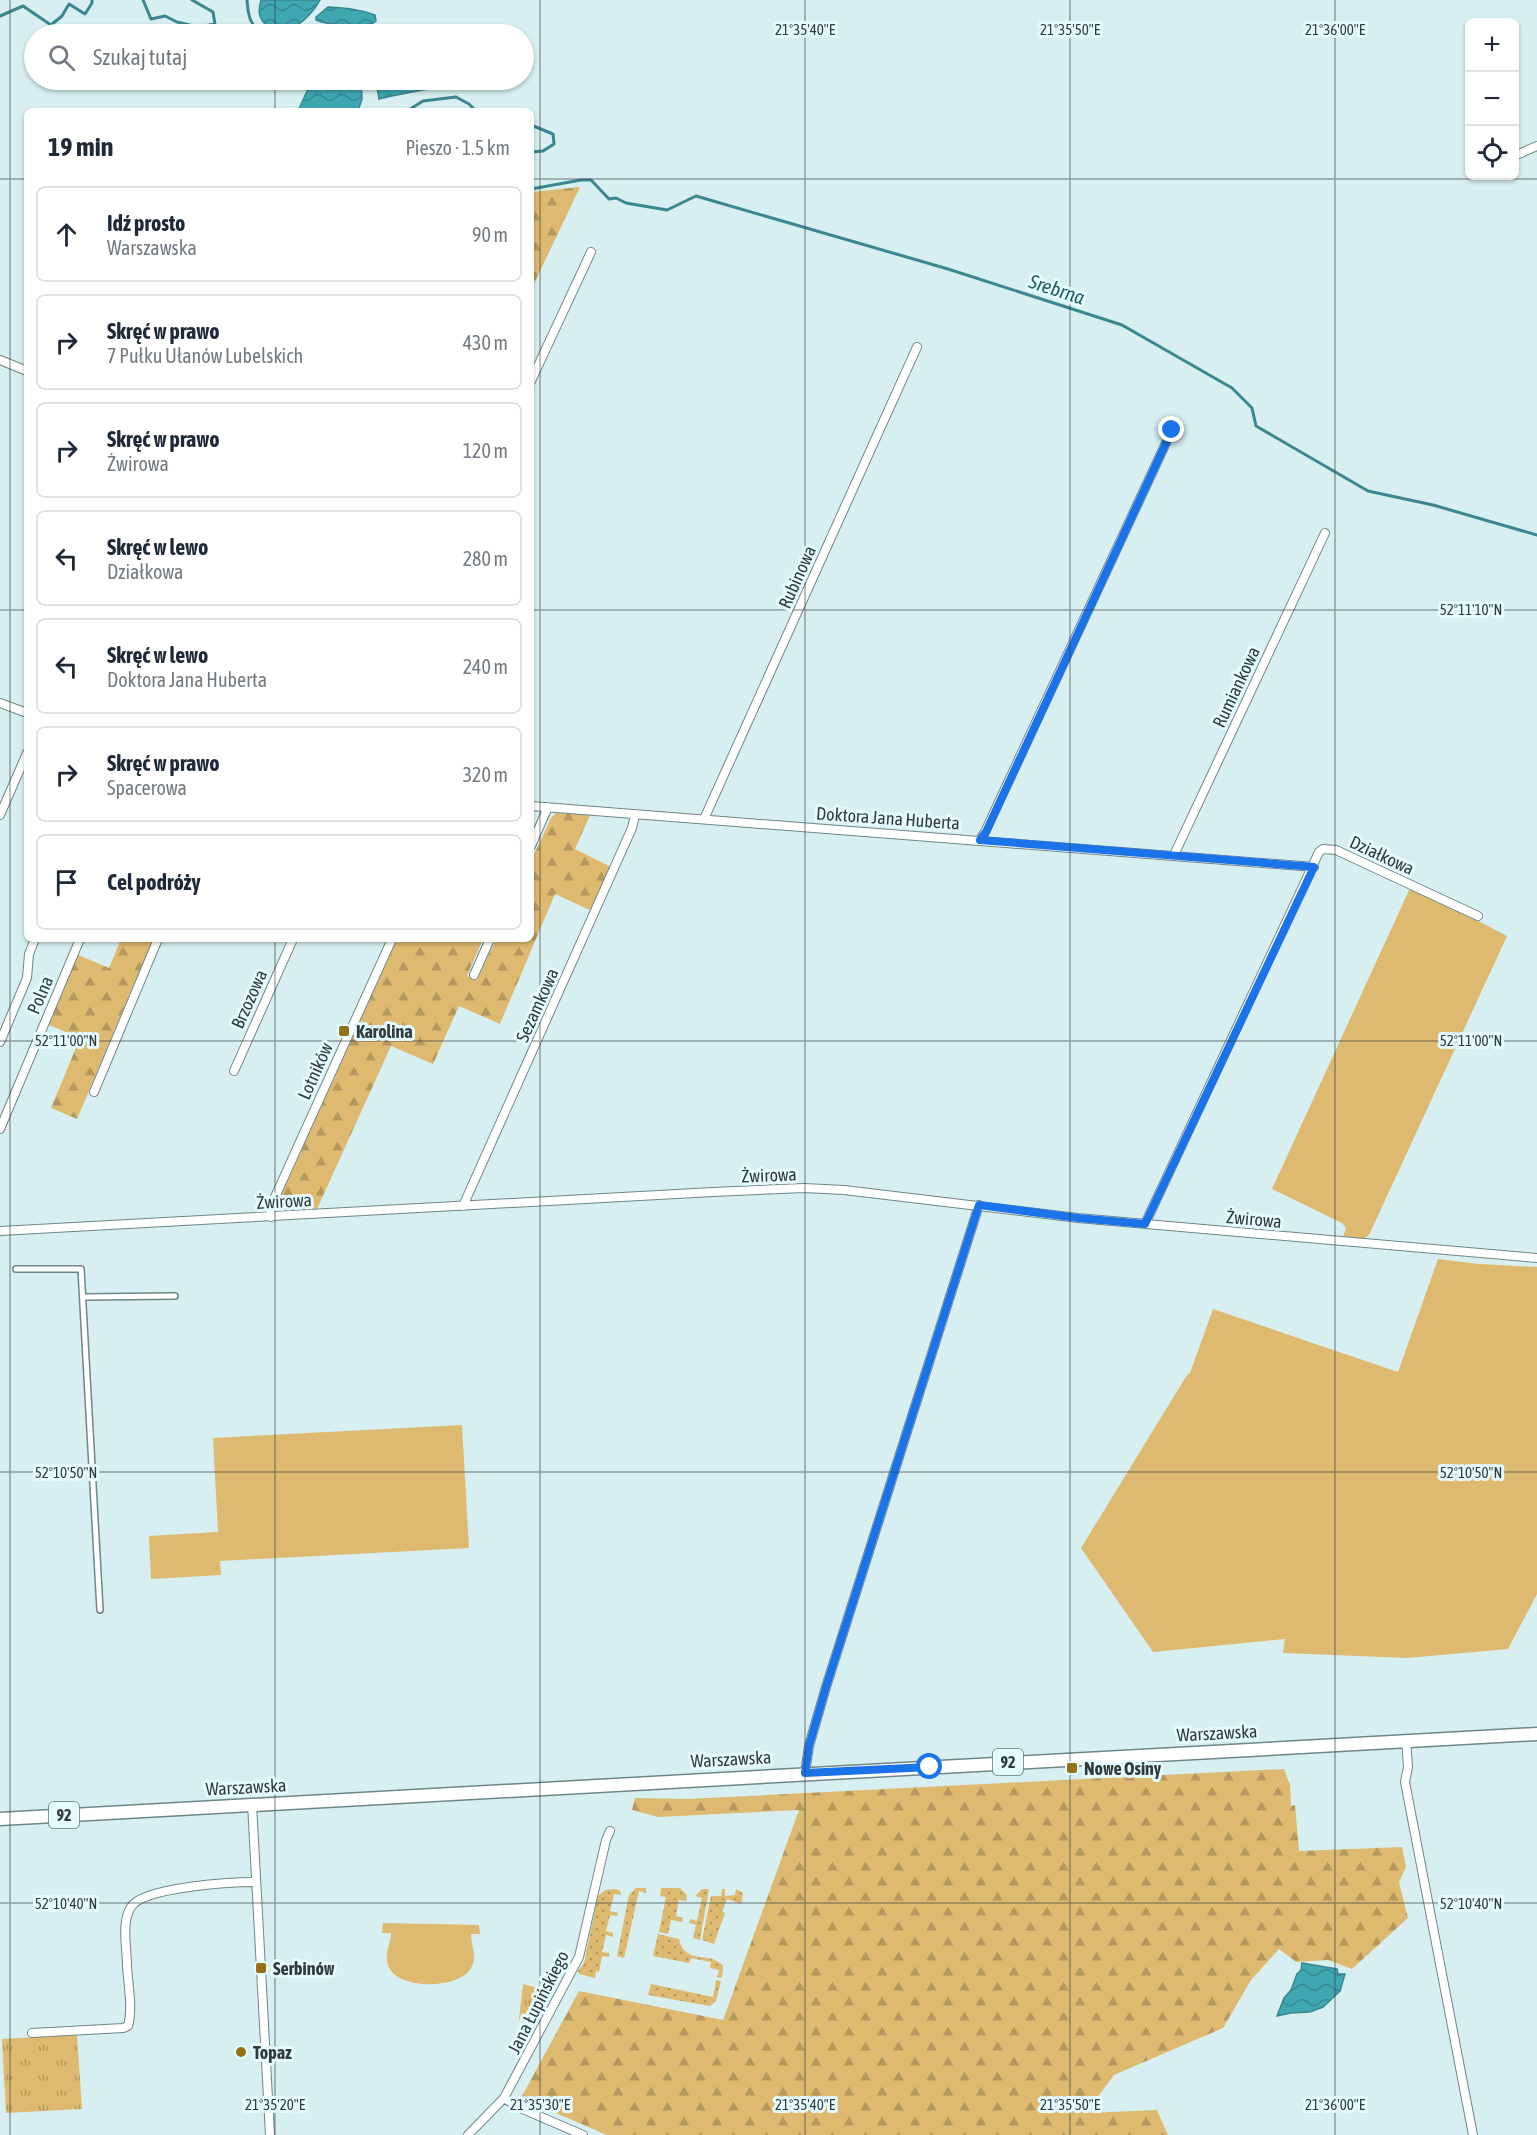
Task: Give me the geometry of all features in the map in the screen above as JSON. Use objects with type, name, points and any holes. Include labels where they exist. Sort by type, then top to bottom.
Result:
[{"type":"main road","name":"Warszawska","points":[[0,1819],[1537,1734]]},
{"type":"street","points":[[1519,154],[1537,146]]},
{"type":"street","points":[[534,375],[591,252]]},
{"type":"street","name":"Rubinowa","points":[[704,819],[917,347]]},
{"type":"street","points":[[0,360],[24,370]]},
{"type":"street","points":[[980,840],[986,832],[1172,430]]},
{"type":"street","name":"Rumiankowa","points":[[1174,855],[1325,533]]},
{"type":"street","points":[[0,703],[24,712]]},
{"type":"street","points":[[0,815],[24,760]]},
{"type":"street","name":"Doktora Jana Huberta","points":[[534,806],[1314,867]]},
{"type":"street","points":[[534,839],[548,807]]},
{"type":"street","name":"Sezamkowa","points":[[464,1206],[633,828],[635,815]]},
{"type":"street","name":"Działkowa","points":[[1145,1224],[1323,849],[1336,850],[1478,916]]},
{"type":"street","points":[[0,1042],[27,978],[29,954],[34,942]]},
{"type":"street","name":"Polna","points":[[0,1129],[79,942]]},
{"type":"street","points":[[94,1092],[158,942]]},
{"type":"street","name":"Brzozowa","points":[[234,1071],[292,942]]},
{"type":"street","name":"Lotników","points":[[271,1217],[270,1208],[391,942]]},
{"type":"street","points":[[474,975],[489,942]]},
{"type":"street","name":"Żwirowa","points":[[0,1231],[804,1188],[844,1190],[1078,1218],[1537,1258]]},
{"type":"street","points":[[805,1773],[809,1746],[826,1687],[979,1205]]},
{"type":"street","points":[[16,1269],[81,1269],[100,1610]]},
{"type":"street","points":[[83,1297],[175,1296]]},
{"type":"street","points":[[1406,1740],[1408,1767],[1405,1782],[1473,2135]]},
{"type":"street","points":[[252,1804],[270,2135]]},
{"type":"street","name":"Jana Łupińskiego","points":[[468,2135],[504,2098],[579,1957],[610,1831]]},
{"type":"street","points":[[32,2033],[128,2026],[126,1931],[129,1909],[141,1898],[183,1888],[256,1882]]},
{"type":"street","points":[[504,2098],[518,2107],[583,2135]]},
{"type":"green space","points":[[580,187],[534,284],[534,192]]},
{"type":"green space","points":[[556,813],[590,815],[575,849],[611,867],[592,911],[555,894],[500,1024],[459,1006],[433,1064],[391,1046],[317,1209],[281,1210],[277,1204],[396,942],[482,942],[467,976],[477,980],[495,942],[534,942],[534,855],[551,818]]},
{"type":"green space","points":[[1411,886],[1507,936],[1369,1235],[1363,1239],[1343,1237],[1346,1228],[1342,1223],[1272,1189]]},
{"type":"green space","points":[[120,942],[152,942],[77,1119],[51,1108],[80,1038],[47,1024],[76,954],[109,968]]},
{"type":"green space","points":[[1438,1259],[1537,1267],[1537,1594],[1508,1649],[1407,1658],[1283,1653],[1285,1639],[1153,1652],[1081,1548],[1190,1373],[1213,1309],[1398,1372]]},
{"type":"green space","points":[[462,1425],[469,1548],[220,1561],[221,1575],[151,1579],[149,1536],[218,1532],[213,1438]]},
{"type":"green space","points":[[1284,1769],[1290,1785],[1291,1806],[1295,1805],[1299,1851],[1402,1847],[1406,1867],[1399,1882],[1408,1918],[1352,1969],[1328,1960],[1296,1962],[1279,1949],[1251,1980],[1223,2028],[1114,2075],[1086,2113],[1157,2110],[1168,2135],[607,2135],[521,2098],[579,1991],[723,2020],[799,1810],[658,1817],[632,1810],[635,1798],[687,1799]]},
{"type":"green space","points":[[636,1888],[646,1888],[646,1893],[639,1891],[624,1958],[617,1956],[629,1895]]},
{"type":"green space","points":[[661,1888],[680,1888],[687,1895],[686,1901],[679,1900],[676,1916],[683,1918],[682,1922],[671,1920],[668,1934],[659,1932],[666,1897],[660,1896]]},
{"type":"green space","points":[[616,1889],[621,1895],[614,1894],[610,1911],[618,1913],[617,1916],[610,1915],[606,1931],[613,1933],[613,1937],[606,1935],[602,1952],[609,1953],[609,1957],[602,1956],[599,1972],[596,1971],[595,1978],[579,1974],[578,1971],[584,1963],[598,1896],[605,1890]]},
{"type":"green space","points":[[702,1889],[709,1889],[700,1940],[693,1938],[696,1925],[689,1923],[690,1919],[697,1921],[702,1898],[695,1896]]},
{"type":"green space","points":[[722,1889],[725,1889],[725,1896],[735,1895],[736,1889],[743,1893],[741,1904],[727,1899],[722,1912],[725,1913],[714,1944],[702,1940],[711,1896],[721,1896]]},
{"type":"green space","points":[[383,1923],[479,1925],[480,1934],[471,1934],[474,1954],[472,1966],[466,1974],[456,1980],[443,1983],[415,1983],[403,1979],[393,1973],[388,1965],[387,1956],[391,1933],[382,1933]]},
{"type":"green space","points":[[658,1934],[679,1939],[682,1947],[692,1955],[718,1961],[723,1966],[722,1978],[717,1977],[719,1970],[710,1968],[711,1962],[691,1958],[689,1963],[653,1956]]},
{"type":"green space","points":[[716,1980],[721,1981],[716,2001],[710,2006],[648,1995],[651,1984],[713,1997]]},
{"type":"green space","points":[[523,1984],[542,1989],[524,2022],[519,2019]]},
{"type":"green space","points":[[77,2035],[82,2109],[6,2113],[2,2039]]},
{"type":"water","points":[[261,0],[320,0],[311,13],[298,24],[265,24],[259,11]]},
{"type":"water","points":[[328,7],[369,13],[375,15],[376,21],[368,24],[338,24],[316,20],[316,17]]},
{"type":"water","points":[[307,90],[362,90],[359,108],[299,108]]},
{"type":"water","points":[[378,90],[424,90],[412,92],[379,99]]},
{"type":"water","points":[[1302,1963],[1337,1969],[1338,1974],[1345,1974],[1340,1991],[1323,2007],[1310,2012],[1277,2016],[1284,1998],[1291,1990],[1301,1970]]},
{"type":"waterway","name":"Srebrna","points":[[52,24],[62,16],[69,4],[85,14],[92,0]]},
{"type":"waterway","name":"Srebrna","points":[[143,0],[151,19],[165,16],[185,24]]},
{"type":"waterway","name":"Srebrna","points":[[192,0],[213,12],[215,24]]},
{"type":"waterway","name":"Srebrna","points":[[247,0],[248,11],[254,24]]},
{"type":"waterway","name":"Srebrna","points":[[0,16],[23,6],[50,24]]},
{"type":"waterway","name":"Srebrna","points":[[412,108],[423,101],[456,97],[473,108]]},
{"type":"waterway","name":"Srebrna","points":[[534,126],[553,134],[554,144],[543,151],[534,152]]},
{"type":"waterway","name":"Srebrna","points":[[534,188],[591,180],[609,199],[616,198],[626,203],[667,210],[696,196],[948,269],[1122,325],[1232,388],[1252,408],[1256,426],[1368,491],[1433,505],[1537,535]]},
{"type":"place","name":"Karolina","points":[[344,1031]]},
{"type":"place","name":"Nowe Osiny","points":[[1072,1768]]},
{"type":"place","name":"Serbinów","points":[[261,1968]]},
{"type":"place","name":"Topaz","points":[[241,2052]]},
{"type":"route","points":[[930,1767],[805,1773],[809,1746],[826,1687],[979,1205],[1145,1224],[1314,867],[980,840],[986,832],[1172,430]]}]
